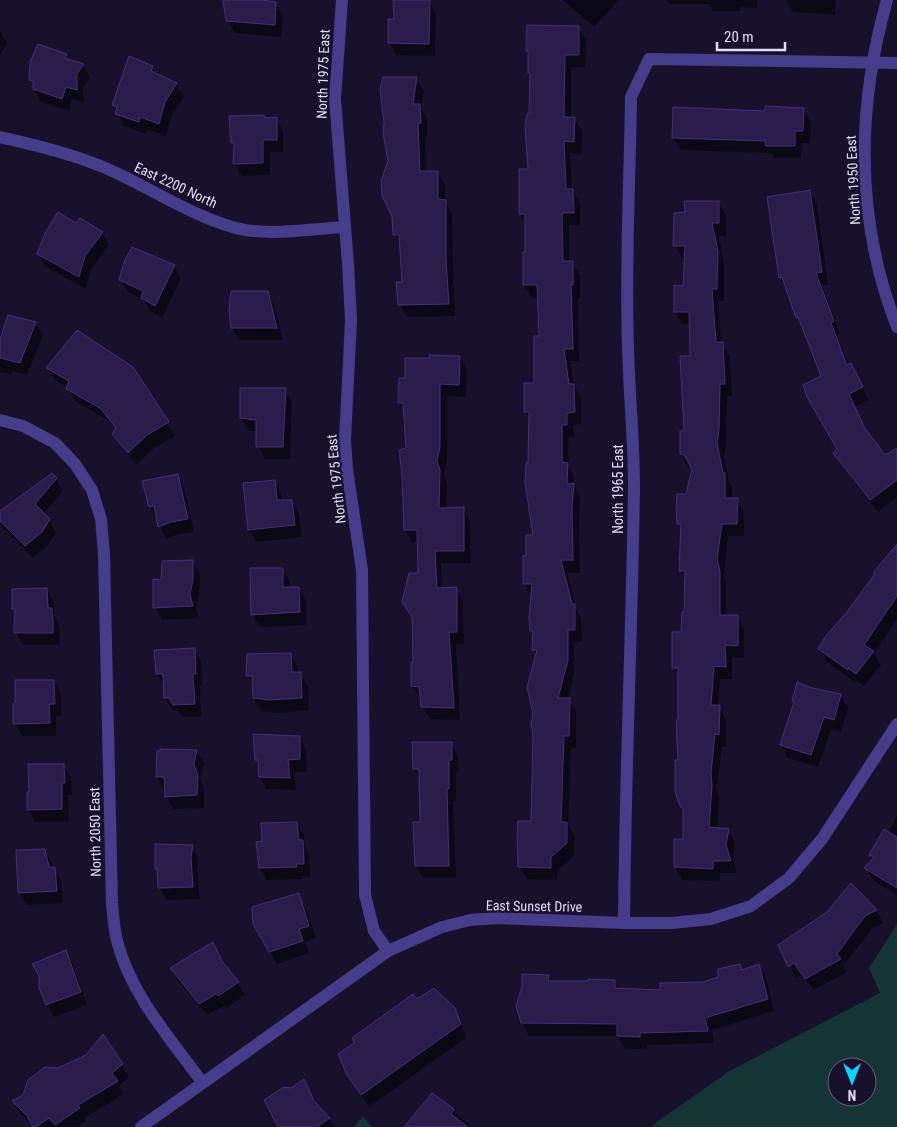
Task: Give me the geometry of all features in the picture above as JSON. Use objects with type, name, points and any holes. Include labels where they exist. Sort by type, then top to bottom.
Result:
[{"type":"street","name":"North 1975 East","points":[[342,0],[335,99],[351,320],[345,440],[347,469],[362,570],[365,895],[374,931],[388,951]]},
{"type":"street","name":"North 1950 East","points":[[888,0],[869,86],[864,148],[867,204],[878,269],[897,327]]},
{"type":"street","name":"North 1965 East","points":[[624,923],[624,831],[629,719],[634,484],[628,329],[631,96],[648,59],[874,62]]},
{"type":"street","points":[[874,62],[897,63]]},
{"type":"street","name":"East 2200 North","points":[[0,137],[42,147],[102,167],[212,220],[245,230],[279,232],[344,227]]},
{"type":"street","name":"North 2050 East","points":[[0,420],[23,426],[55,443],[75,464],[92,490],[101,520],[104,555],[112,903],[116,940],[126,968],[143,1002],[202,1082]]},
{"type":"street","name":"East Sunset Drive","points":[[141,1127],[388,951],[442,928],[470,920],[497,918],[672,923],[711,919],[751,906],[789,878],[822,839],[897,724]]},
{"type":"green space","points":[[897,924],[897,1127],[652,1127],[731,1070],[880,993],[869,968]]},
{"type":"green space","points":[[363,1117],[373,1127],[353,1127]]},
{"type":"building","points":[[223,0],[276,2],[275,25],[226,21]]},
{"type":"building","points":[[393,0],[430,0],[429,44],[388,43],[388,19],[394,19]]},
{"type":"building","points":[[527,25],[579,26],[579,55],[565,55],[564,117],[575,117],[574,142],[564,141],[566,189],[573,189],[574,213],[562,213],[563,261],[573,261],[573,285],[571,285],[573,349],[564,349],[569,384],[574,384],[575,412],[567,413],[567,425],[562,425],[562,462],[568,463],[567,484],[574,483],[572,508],[573,560],[561,560],[572,604],[575,604],[575,630],[568,630],[568,660],[558,698],[570,698],[569,736],[564,736],[561,822],[567,822],[567,843],[551,857],[551,868],[518,867],[517,834],[518,821],[531,821],[533,736],[531,723],[533,714],[527,687],[537,650],[532,650],[533,631],[530,631],[529,617],[532,584],[523,584],[523,556],[526,556],[526,535],[533,535],[525,483],[526,463],[528,463],[529,412],[524,412],[524,383],[534,383],[534,336],[539,336],[537,285],[523,285],[525,214],[519,214],[519,169],[528,169],[525,126],[527,114],[529,113],[530,73],[528,73],[528,51],[526,51]]},
{"type":"building","points":[[38,44],[67,54],[65,58],[84,64],[77,74],[77,90],[66,87],[62,99],[33,89],[33,81],[29,80],[30,62]]},
{"type":"building","points":[[129,56],[153,66],[151,71],[177,83],[165,102],[159,124],[140,117],[139,122],[115,114],[117,107],[112,105]]},
{"type":"building","points":[[383,77],[417,77],[413,104],[420,104],[421,123],[418,124],[420,171],[438,171],[438,199],[446,200],[446,260],[449,304],[398,305],[396,282],[402,282],[399,235],[393,235],[392,216],[382,196],[381,181],[388,161],[383,133],[384,123],[380,89]]},
{"type":"building","points":[[766,106],[804,108],[803,131],[795,131],[795,146],[766,146],[765,141],[672,138],[673,107],[764,111]]},
{"type":"building","points":[[264,115],[265,118],[277,117],[277,140],[263,140],[263,163],[233,164],[234,143],[231,143],[229,116]]},
{"type":"building","points":[[810,190],[822,272],[816,273],[834,321],[831,323],[847,365],[851,363],[863,387],[849,394],[864,427],[885,455],[897,448],[897,480],[870,500],[833,453],[837,449],[807,397],[803,385],[821,376],[798,317],[796,318],[782,277],[779,278],[767,197]]},
{"type":"building","points":[[684,201],[719,201],[719,223],[712,223],[718,251],[717,289],[712,289],[716,342],[723,342],[725,384],[720,384],[717,443],[723,473],[725,473],[725,498],[738,498],[737,524],[722,524],[717,559],[720,571],[720,615],[738,615],[738,646],[725,645],[726,667],[714,666],[711,705],[720,705],[719,735],[715,734],[711,773],[709,827],[729,829],[726,845],[731,861],[713,861],[713,869],[674,867],[674,839],[683,839],[683,809],[675,792],[675,760],[678,760],[676,721],[678,718],[678,668],[672,668],[672,632],[681,632],[682,612],[684,612],[685,571],[679,571],[681,524],[677,524],[676,509],[677,494],[686,494],[692,469],[684,455],[680,454],[680,431],[684,431],[680,356],[690,356],[689,312],[674,312],[674,285],[683,286],[685,246],[673,246],[674,213],[685,212]]},
{"type":"building","points":[[58,212],[76,223],[80,218],[103,232],[85,256],[79,277],[37,254],[45,233]]},
{"type":"building","points":[[132,247],[175,265],[155,306],[141,298],[143,291],[119,280],[124,262]]},
{"type":"building","points":[[231,291],[268,291],[277,328],[231,328],[229,310]]},
{"type":"building","points":[[8,315],[36,322],[20,363],[0,358],[0,339]]},
{"type":"building","points":[[77,330],[133,367],[169,422],[147,435],[128,453],[112,434],[116,428],[100,408],[66,389],[69,381],[46,368]]},
{"type":"building","points":[[429,355],[460,356],[459,385],[440,384],[440,447],[437,461],[440,470],[439,508],[464,507],[464,551],[435,551],[437,588],[457,587],[457,632],[449,632],[454,708],[421,707],[419,687],[411,686],[411,662],[413,662],[412,617],[402,602],[409,573],[418,573],[417,530],[404,530],[399,450],[406,448],[403,403],[398,403],[399,378],[405,378],[405,358],[430,358]]},
{"type":"building","points":[[240,388],[286,388],[283,447],[256,447],[256,420],[240,418]]},
{"type":"building","points":[[52,473],[57,478],[35,504],[50,519],[42,532],[25,546],[0,521],[0,511]]},
{"type":"building","points":[[178,474],[188,519],[158,527],[154,506],[149,507],[142,481]]},
{"type":"building","points":[[275,480],[277,500],[292,500],[295,525],[248,530],[243,483]]},
{"type":"building","points":[[897,544],[897,596],[864,645],[874,651],[856,674],[818,649],[875,574],[873,573]]},
{"type":"building","points":[[193,560],[193,580],[190,594],[193,606],[153,608],[153,579],[161,580],[162,561]]},
{"type":"building","points":[[250,568],[283,568],[283,587],[299,587],[300,612],[251,615]]},
{"type":"building","points":[[47,588],[48,608],[52,608],[53,633],[14,633],[15,609],[12,609],[12,589]]},
{"type":"building","points":[[195,648],[196,674],[193,674],[195,704],[173,705],[169,698],[164,698],[163,674],[156,674],[154,650]]},
{"type":"building","points":[[291,653],[292,672],[301,672],[302,698],[269,700],[253,698],[252,676],[246,676],[247,654]]},
{"type":"building","points":[[15,680],[54,680],[55,704],[49,704],[50,723],[13,724]]},
{"type":"building","points":[[797,682],[812,688],[841,694],[834,720],[824,717],[811,755],[780,745],[794,702],[792,701]]},
{"type":"building","points":[[253,734],[300,736],[300,759],[288,760],[290,778],[259,777],[258,760],[255,760]]},
{"type":"building","points":[[412,742],[452,742],[452,760],[449,760],[449,789],[447,789],[449,866],[415,866],[413,822],[420,822],[419,769],[413,769]]},
{"type":"building","points":[[160,749],[197,750],[194,764],[198,776],[197,795],[165,797],[164,777],[156,777],[157,751],[160,751]]},
{"type":"building","points":[[28,764],[64,764],[65,783],[62,783],[62,809],[27,810],[27,792],[29,792]]},
{"type":"building","points":[[297,822],[299,840],[303,840],[304,864],[296,864],[297,867],[259,868],[256,842],[262,841],[261,823]]},
{"type":"building","points":[[884,829],[897,837],[897,888],[864,868],[874,857],[869,855]]},
{"type":"building","points":[[155,844],[193,845],[191,857],[193,887],[158,888],[157,869],[155,869]]},
{"type":"building","points":[[45,849],[49,867],[55,867],[57,891],[18,893],[16,850]]},
{"type":"building","points":[[851,883],[877,910],[865,916],[837,954],[841,959],[805,979],[794,963],[788,967],[778,945],[827,912]]},
{"type":"building","points":[[299,893],[309,926],[299,929],[303,941],[269,952],[253,924],[252,907]]},
{"type":"building","points":[[213,942],[222,961],[239,982],[218,996],[216,994],[199,1004],[170,968]]},
{"type":"building","points":[[66,950],[81,992],[46,1005],[39,988],[39,976],[32,964]]},
{"type":"building","points":[[740,964],[742,970],[759,964],[768,999],[705,1018],[708,1031],[640,1033],[640,1037],[617,1036],[617,1024],[521,1023],[516,1006],[522,986],[522,974],[549,975],[548,981],[615,980],[615,988],[660,990],[660,983],[703,982],[718,977],[718,969]]},
{"type":"building","points":[[434,988],[455,1008],[461,1024],[361,1095],[347,1075],[338,1054],[354,1043],[352,1038],[413,994],[417,999]]},
{"type":"building","points":[[103,1034],[123,1064],[112,1073],[118,1081],[78,1105],[80,1108],[55,1125],[49,1118],[33,1127],[27,1116],[12,1101],[23,1095],[28,1080],[45,1067],[58,1068],[86,1055]]},
{"type":"building","points":[[304,1079],[314,1101],[330,1118],[317,1127],[278,1127],[264,1100],[284,1087],[291,1088]]},
{"type":"building","points":[[432,1093],[454,1109],[451,1114],[468,1127],[404,1127]]}]
